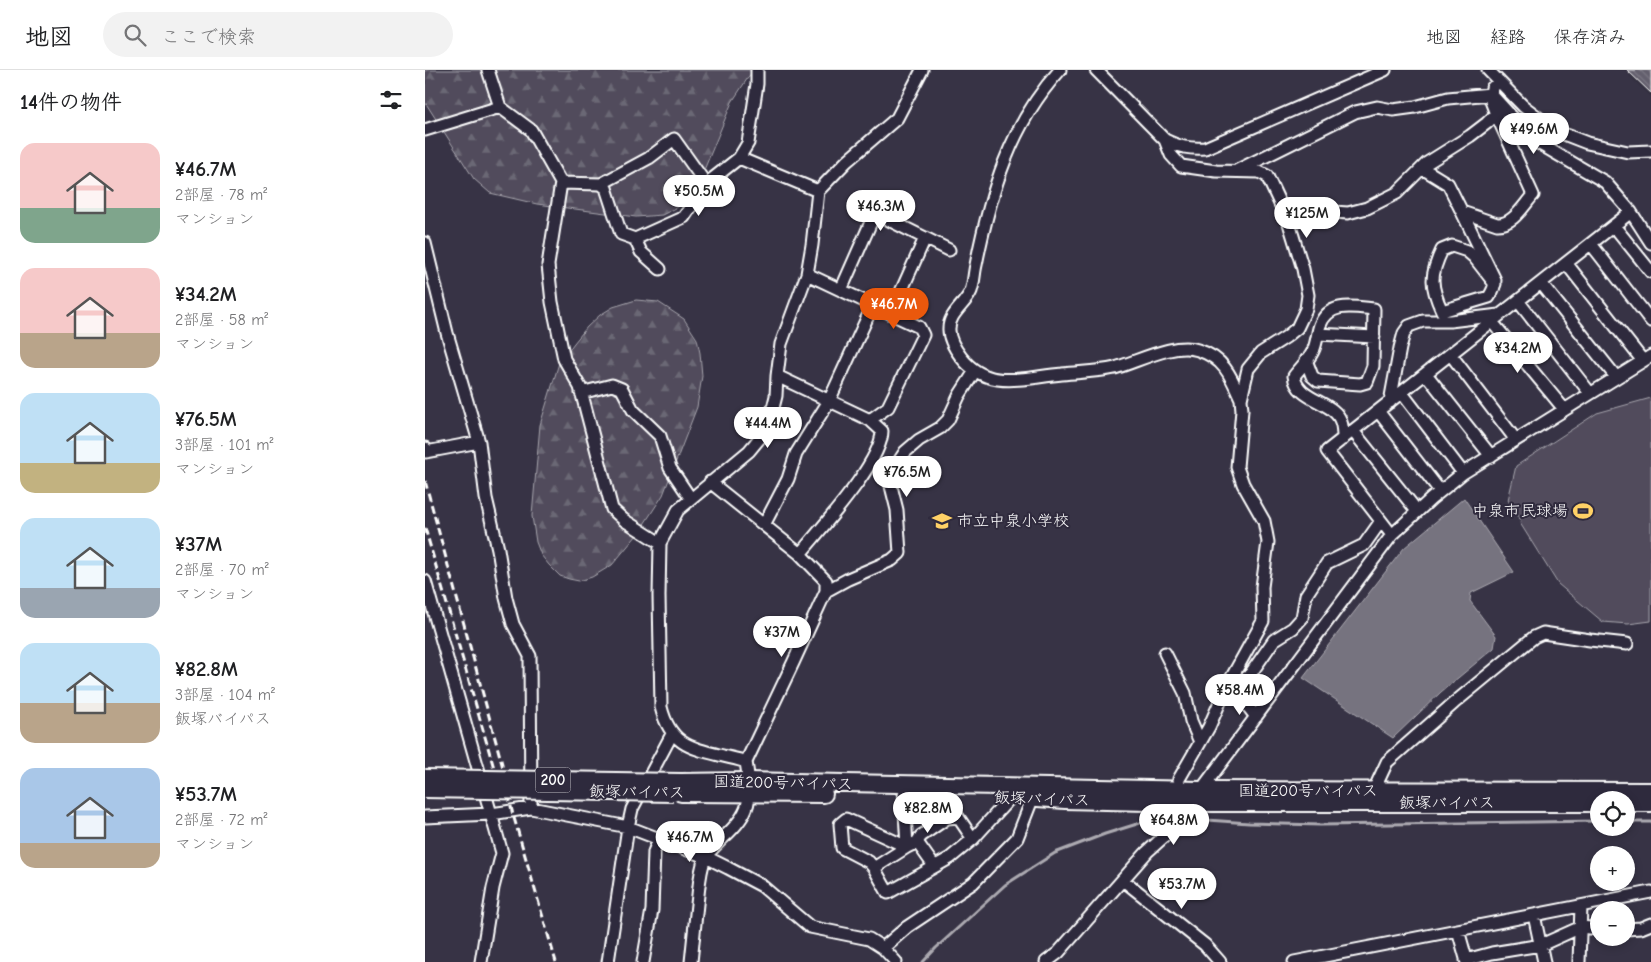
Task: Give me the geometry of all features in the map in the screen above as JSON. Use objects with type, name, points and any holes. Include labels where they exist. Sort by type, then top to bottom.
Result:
[{"type":"highway","name":"国道200号バイパス","points":[[425,778],[677,788],[1651,792]]},
{"type":"highway","name":"飯塚バイパス","points":[[749,787],[904,796],[1033,797],[1065,800],[1189,803],[1590,803]]},
{"type":"highway","name":"飯塚バイパス","points":[[425,789],[677,788]]},
{"type":"highway","points":[[1635,803],[1651,803]]},
{"type":"street","points":[[488,70],[500,107],[531,130],[561,183],[547,265],[552,302],[564,359],[581,393],[613,509],[624,520],[660,543]]},
{"type":"street","points":[[601,184],[606,188],[621,234],[635,239],[684,217],[706,184],[739,158],[748,144],[757,84],[757,70]]},
{"type":"street","points":[[746,762],[694,749],[672,734],[663,718],[661,707],[659,596],[660,543],[678,510],[749,451],[768,428],[776,396],[781,344],[807,274],[818,191],[847,161],[897,118],[922,70]]},
{"type":"street","points":[[1060,70],[1049,81],[1027,113],[1012,142],[985,219],[971,292],[952,317],[948,329],[953,346],[970,367],[983,375],[1007,381],[1113,368],[1177,348],[1196,349],[1215,356],[1231,376],[1241,399],[1242,410],[1237,467],[1243,484],[1264,521],[1268,542],[1262,587],[1263,622],[1229,682],[1200,742],[1179,779]]},
{"type":"street","points":[[1096,70],[1165,140],[1190,149],[1205,148],[1385,70]]},
{"type":"street","points":[[1488,70],[1523,106],[1556,131],[1587,144],[1628,152],[1651,151]]},
{"type":"street","points":[[1462,212],[1503,225],[1511,221],[1533,195],[1491,101],[1491,88],[1499,82]]},
{"type":"street","points":[[1236,171],[1355,112],[1377,107],[1393,110],[1415,107],[1448,98],[1491,94]]},
{"type":"street","points":[[1491,94],[1533,140],[1605,182],[1631,212],[1651,243]]},
{"type":"street","points":[[425,130],[500,107]]},
{"type":"street","points":[[1289,223],[1305,217],[1333,212],[1348,213],[1367,208],[1397,192],[1436,156],[1470,136],[1496,114]]},
{"type":"street","points":[[561,183],[601,184],[649,158],[675,139],[706,184]]},
{"type":"street","points":[[1165,140],[1171,155],[1181,166],[1259,172],[1267,176],[1289,223],[1303,270],[1308,295],[1307,310],[1297,328],[1261,353],[1248,369],[1241,399]]},
{"type":"street","points":[[739,158],[818,191]]},
{"type":"street","points":[[1390,402],[1400,348],[1404,333],[1409,326],[1423,320],[1441,316],[1489,297],[1495,288],[1495,280],[1448,184],[1422,168]]},
{"type":"street","points":[[1392,535],[1327,451],[1631,212]]},
{"type":"street","points":[[841,290],[875,213],[949,250]]},
{"type":"street","points":[[1614,226],[1651,272]]},
{"type":"street","points":[[891,314],[925,238]]},
{"type":"street","points":[[635,239],[641,252],[660,269]]},
{"type":"street","points":[[425,243],[447,333],[479,442],[487,498],[506,598],[513,624],[530,656],[531,808]]},
{"type":"street","points":[[1591,244],[1651,321]]},
{"type":"street","points":[[1495,284],[1467,251],[1453,246],[1442,250],[1433,277],[1434,294],[1441,316],[1450,321],[1496,319]]},
{"type":"street","points":[[1046,962],[1058,952],[1147,852],[1177,825],[1189,803],[1201,790],[1392,535],[1440,491],[1463,473],[1647,358],[1566,263]]},
{"type":"street","points":[[807,274],[919,327],[923,335],[888,407],[870,420]]},
{"type":"street","points":[[1541,283],[1616,378]]},
{"type":"street","points":[[1518,301],[1590,393]]},
{"type":"street","points":[[764,525],[788,479],[796,454],[829,401],[873,306]]},
{"type":"street","points":[[1306,360],[1313,376],[1318,381],[1360,384],[1367,382],[1373,366],[1374,309],[1349,306],[1330,310],[1321,323],[1313,352],[1306,360],[1294,376],[1295,383],[1300,390],[1336,414],[1341,422],[1343,439]]},
{"type":"street","points":[[1496,319],[1564,410]]},
{"type":"street","points":[[1318,334],[1374,337]]},
{"type":"street","points":[[1451,354],[1517,440]]},
{"type":"street","points":[[826,591],[848,579],[892,560],[900,553],[897,510],[890,482],[892,472],[905,452],[919,440],[940,428],[948,420],[959,396],[975,370]]},
{"type":"street","points":[[1426,374],[1491,456]]},
{"type":"street","points":[[777,376],[870,420],[882,431],[882,439],[867,471],[800,554]]},
{"type":"street","points":[[581,393],[612,385],[623,389],[633,410],[660,436],[670,468],[691,499]]},
{"type":"street","points":[[1402,393],[1463,473]]},
{"type":"street","points":[[1378,411],[1440,491]]},
{"type":"street","points":[[1353,431],[1417,512]]},
{"type":"street","points":[[425,448],[426,452],[479,442]]},
{"type":"street","points":[[691,962],[700,876],[706,857],[737,826],[745,815],[749,787],[746,762],[826,591],[826,582],[800,554],[710,482]]},
{"type":"street","points":[[1229,682],[1242,680],[1249,676],[1274,640],[1293,628],[1302,618],[1306,595],[1327,563],[1365,545],[1381,521]]},
{"type":"street","points":[[425,581],[502,853],[493,888],[481,962]]},
{"type":"street","points":[[1373,792],[1387,762],[1454,703],[1534,637],[1543,633],[1627,644]]},
{"type":"street","points":[[1165,653],[1185,693],[1191,721],[1200,742]]},
{"type":"street","points":[[1229,682],[1255,717]]},
{"type":"street","points":[[608,962],[632,809],[672,734]]},
{"type":"street","points":[[904,796],[912,844]]},
{"type":"street","points":[[934,866],[912,844],[846,819],[840,824],[842,848],[869,862],[888,893],[949,858],[973,839],[1011,797]]},
{"type":"street","points":[[883,948],[907,927],[973,883],[1017,838],[1033,797]]},
{"type":"street","points":[[425,816],[491,814],[531,808],[628,827],[706,857],[762,886],[810,927],[869,939],[883,948],[896,962]]},
{"type":"street","points":[[874,868],[912,844],[947,818],[958,817],[973,839]]},
{"type":"street","points":[[643,962],[652,910],[655,852],[659,839]]},
{"type":"street","points":[[1123,880],[1205,945],[1219,962]]},
{"type":"street","points":[[1294,962],[1651,892]]},
{"type":"street","points":[[1579,962],[1581,906]]},
{"type":"street","points":[[1534,915],[1544,962]]},
{"type":"street","points":[[1635,928],[1651,924]]},
{"type":"street","points":[[1458,930],[1467,961],[1492,953],[1541,945],[1581,927],[1590,928]]},
{"type":"green space","points":[[425,70],[753,70],[732,102],[704,170],[699,191],[692,200],[662,215],[636,217],[537,204],[490,193],[474,179],[425,102]]},
{"type":"green space","points":[[636,300],[658,302],[684,319],[697,339],[702,376],[697,407],[663,495],[637,535],[612,565],[592,577],[579,581],[569,579],[560,576],[549,565],[541,555],[536,542],[532,516],[540,425],[559,363],[574,343],[600,315],[613,307]]},
{"type":"green space","name":"中泉市民球場","points":[[1651,398],[1651,621],[1628,624],[1603,622],[1558,584],[1508,500],[1516,466],[1597,413]]},
{"type":"shaded area","points":[[1464,498],[1514,572],[1471,593],[1470,601],[1496,636],[1494,648],[1441,692],[1393,738],[1303,678],[1404,548]]},
{"type":"building","points":[[1627,70],[1651,70],[1651,93]]},
{"type":"waterway","points":[[923,962],[1005,885],[1055,853],[1105,834],[1153,819]]},
{"type":"waterway","points":[[1193,819],[1320,825],[1590,821]]},
{"type":"waterway","points":[[1635,822],[1651,822]]},
{"type":"railway","points":[[425,481],[502,764],[512,811],[556,962]]},
{"type":"railway","points":[[425,528],[502,796]]},
{"type":"place","name":"中泉市民球場","points":[[1583,511]]},
{"type":"place","name":"市立中泉小学校","points":[[942,521]]}]
